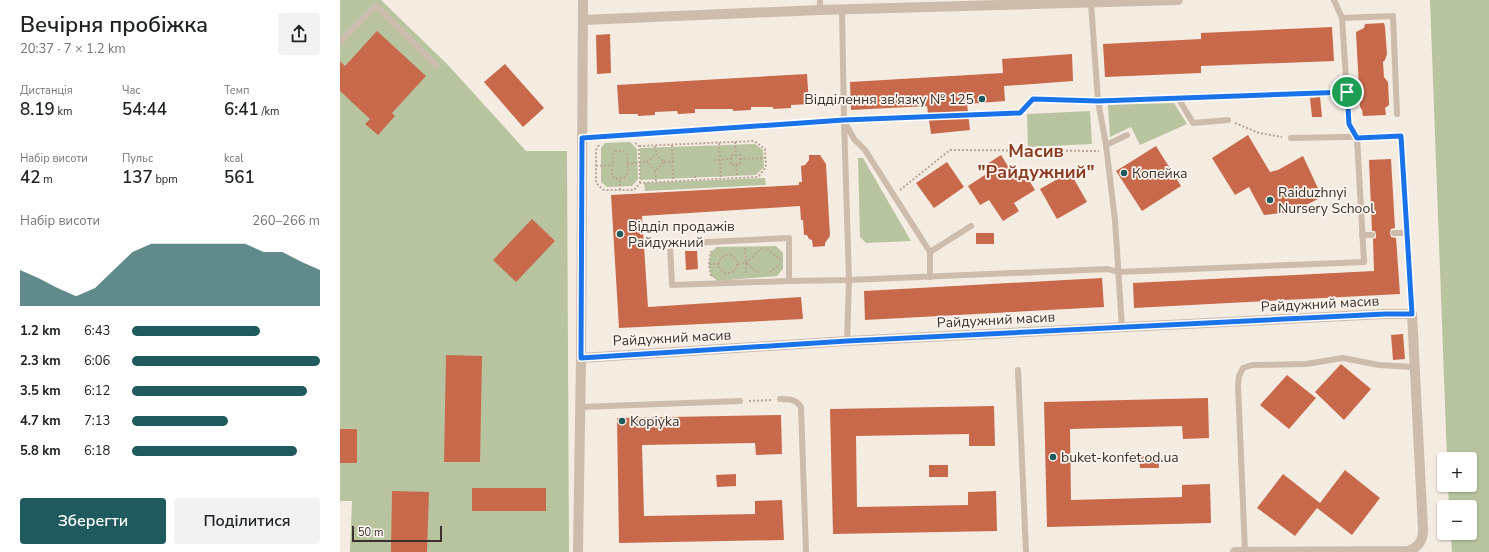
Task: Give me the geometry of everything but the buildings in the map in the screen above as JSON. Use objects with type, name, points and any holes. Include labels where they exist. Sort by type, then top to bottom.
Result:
[{"type":"street","points":[[578,552],[581,407],[583,0]]},
{"type":"street","points":[[583,20],[820,5],[842,10],[1039,2],[1091,3],[1178,0]]},
{"type":"street","name":"Райдужний масив","points":[[581,358],[847,341],[1385,314],[1412,314]]},
{"type":"street","points":[[1235,552],[1408,551],[1415,549],[1420,543],[1423,536],[1423,529],[1412,314]]},
{"type":"lane","points":[[789,281],[789,238],[670,244],[672,285],[849,280],[1108,269],[1118,272],[1364,262],[1357,138],[1349,124],[1342,18],[1334,0]]},
{"type":"lane","points":[[1091,3],[1098,101],[1106,148],[1115,220],[1122,328]]},
{"type":"lane","points":[[340,42],[376,6],[436,65]]},
{"type":"lane","points":[[842,10],[849,280],[847,341]]},
{"type":"lane","points":[[1342,18],[1393,16],[1397,114]]},
{"type":"lane","points":[[1098,101],[1347,92]]},
{"type":"lane","points":[[1178,98],[1193,123],[1228,120]]},
{"type":"lane","points":[[582,138],[844,120]]},
{"type":"lane","points":[[844,120],[854,139],[865,150],[930,252],[930,276]]},
{"type":"lane","points":[[1106,148],[1127,135]]},
{"type":"lane","points":[[1291,138],[1401,136],[1412,314]]},
{"type":"lane","points":[[930,252],[971,226]]},
{"type":"lane","points":[[1394,234],[1407,233]]},
{"type":"lane","points":[[1362,235],[1372,234]]},
{"type":"lane","points":[[1245,552],[1238,385],[1239,376],[1243,368],[1252,365],[1306,364],[1343,358],[1379,365],[1414,367]]},
{"type":"lane","points":[[1018,370],[1026,552]]},
{"type":"lane","points":[[780,399],[795,401],[799,403],[801,407],[806,552]]},
{"type":"lane","points":[[581,407],[740,401]]},
{"type":"path","points":[[844,120],[1020,113],[1033,99],[1098,101]]},
{"type":"path","points":[[1228,120],[1259,133],[1291,138]]},
{"type":"path","points":[[634,142],[639,146],[655,146],[754,141],[765,149],[766,167],[758,177],[640,183]]},
{"type":"path","points":[[735,142],[736,155]]},
{"type":"path","points":[[719,143],[721,179]]},
{"type":"path","points":[[599,145],[596,150],[596,183],[604,190],[634,190],[640,183],[639,146]]},
{"type":"path","points":[[672,145],[674,161],[673,181]]},
{"type":"path","points":[[655,146],[656,154],[664,162]]},
{"type":"path","points":[[893,195],[950,150],[1106,148]]},
{"type":"path","points":[[615,151],[623,151],[627,155],[628,172],[624,178],[618,179],[612,176],[612,165],[612,155],[615,151]]},
{"type":"path","points":[[628,164],[647,162],[656,154]]},
{"type":"path","points":[[731,155],[736,155],[740,155],[740,164],[732,165],[731,155]]},
{"type":"path","points":[[740,159],[766,158]]},
{"type":"path","points":[[714,160],[731,159]]},
{"type":"path","points":[[655,171],[664,162],[674,161]]},
{"type":"path","points":[[647,162],[655,171],[656,182]]},
{"type":"path","points":[[736,164],[737,178]]},
{"type":"path","points":[[596,166],[612,165]]},
{"type":"path","points":[[620,179],[620,190]]},
{"type":"path","points":[[758,246],[770,246]]},
{"type":"path","points":[[764,246],[783,262]]},
{"type":"path","points":[[746,264],[764,246]]},
{"type":"path","points":[[714,278],[711,276],[709,264],[711,252],[717,247]]},
{"type":"path","points":[[745,247],[746,279]]},
{"type":"path","points":[[729,255],[736,259],[738,264],[735,271],[729,274],[722,271],[719,264],[723,257],[729,255]]},
{"type":"path","points":[[783,257],[783,269]]},
{"type":"path","points":[[768,273],[783,262]]},
{"type":"path","points":[[709,264],[719,264]]},
{"type":"path","points":[[738,264],[746,264],[763,277]]},
{"type":"path","points":[[740,401],[780,399]]},
{"type":"green space","points":[[340,0],[381,0],[448,65],[526,151],[567,151],[569,552],[350,552],[352,501],[340,501]]},
{"type":"green space","points":[[1430,0],[1489,0],[1489,552],[1452,552],[1451,540],[1477,540],[1477,500],[1449,500],[1448,492],[1477,492],[1477,452],[1447,452]]},
{"type":"green space","points":[[1174,103],[1187,124],[1140,145],[1131,127],[1110,137],[1108,105]]},
{"type":"green space","points":[[1090,111],[1092,144],[1028,147],[1027,114]]},
{"type":"green space","points":[[630,142],[637,149],[638,179],[632,186],[607,187],[601,182],[601,148],[605,143]]},
{"type":"green space","points":[[755,144],[763,150],[764,167],[756,175],[640,180],[640,148]]},
{"type":"green space","points":[[858,158],[863,158],[911,241],[866,243],[860,237]]},
{"type":"green space","points":[[765,178],[766,185],[645,191],[644,183]]},
{"type":"green space","points":[[776,246],[783,253],[783,269],[777,276],[718,281],[711,276],[709,264],[711,252],[717,247]]},
{"type":"place","name":"Відділення зв'язку № 125","points":[[982,99]]},
{"type":"place","name":"Копейка","points":[[1124,173]]},
{"type":"place","name":"Raiduzhnyi Nursery School","points":[[1270,200]]},
{"type":"place","name":"Відділ продажів Райдужний","points":[[620,234]]},
{"type":"place","name":"Kopiyka","points":[[622,421]]},
{"type":"place","name":"buket-konfet.od.ua","points":[[1053,457]]},
{"type":"district","name":"Масив \"Райдужний\"","points":[[1036,161]]},
{"type":"route","points":[[1347,92],[1349,124],[1357,138],[1401,136],[1412,314],[1385,314],[847,341],[581,358],[582,138],[844,120],[1020,113],[1033,99],[1098,101],[1347,92]]}]
